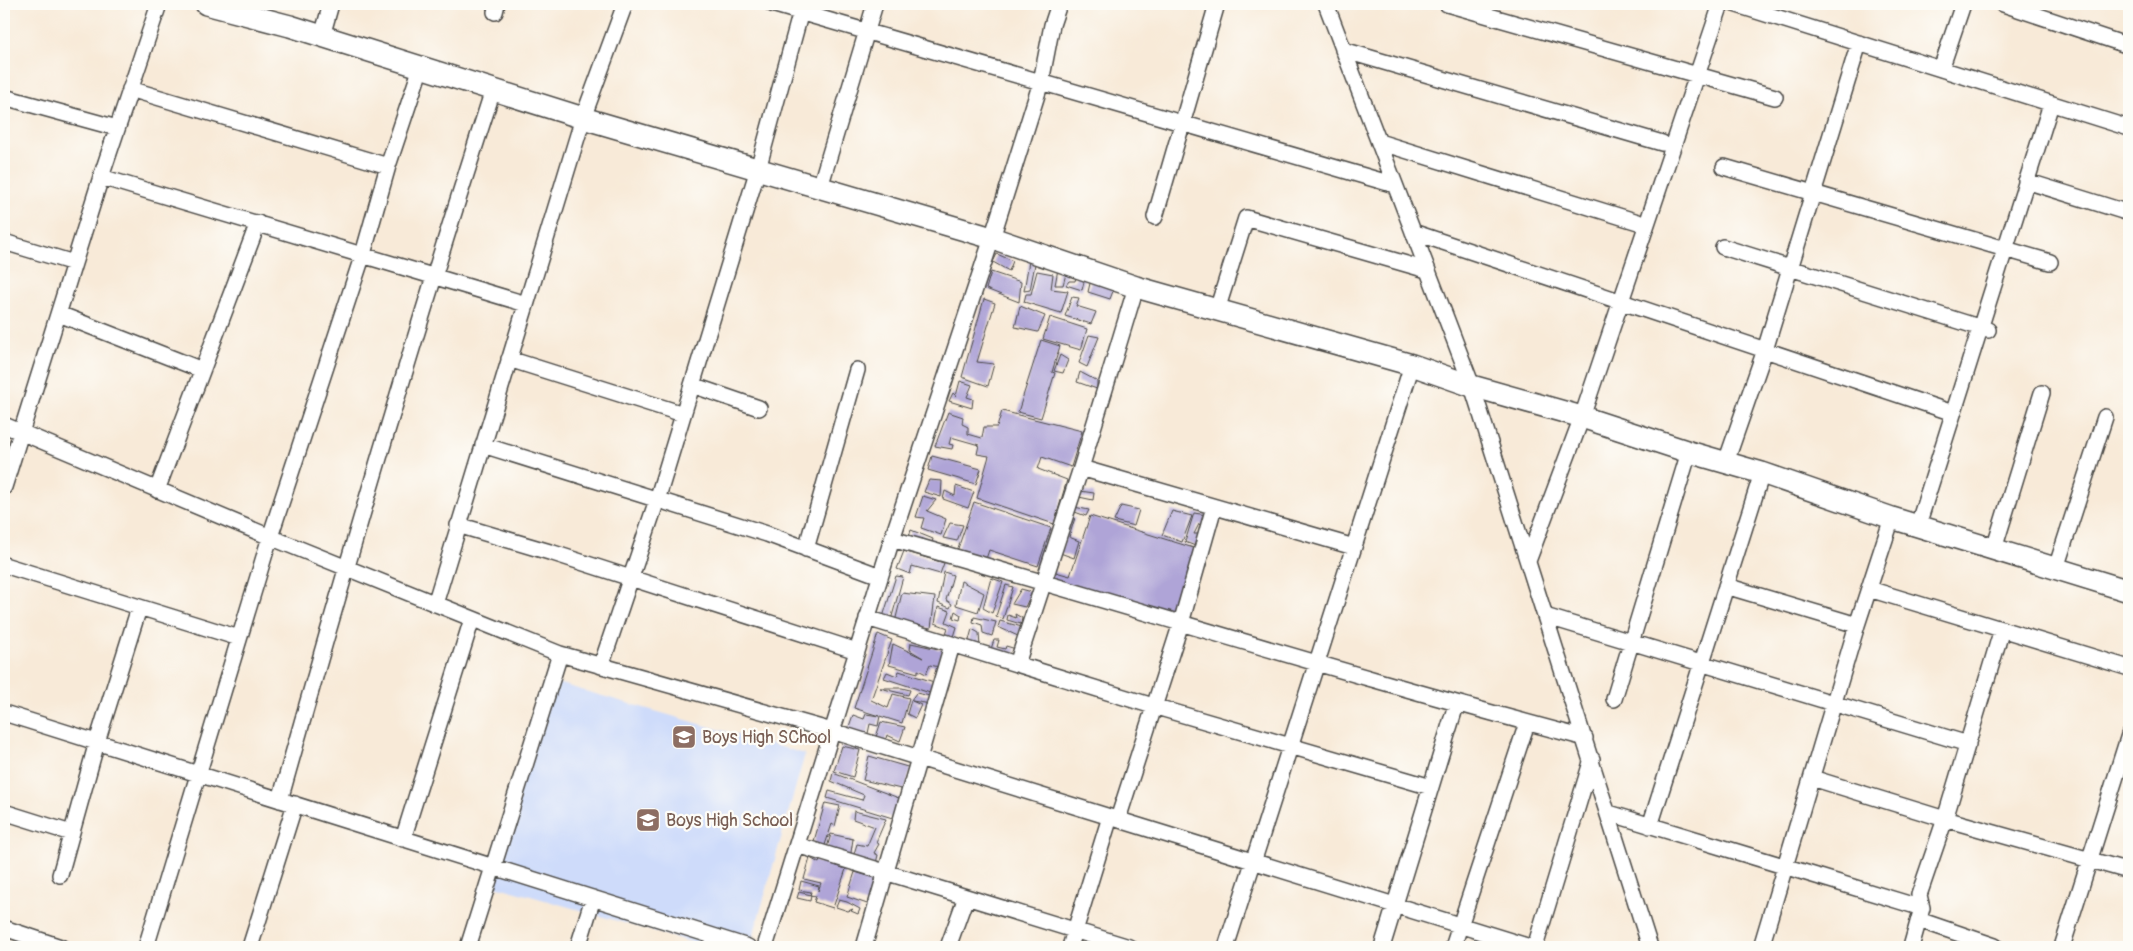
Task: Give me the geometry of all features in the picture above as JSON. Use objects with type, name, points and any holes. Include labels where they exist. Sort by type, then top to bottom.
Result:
[{"type":"street","points":[[4,487],[101,177],[158,4]]},
{"type":"street","points":[[322,36],[331,4]]},
{"type":"street","points":[[435,604],[583,118],[625,4]]},
{"type":"street","points":[[772,4],[802,8],[867,31],[1395,185]]},
{"type":"street","points":[[820,187],[875,4]]},
{"type":"street","points":[[765,947],[880,576],[992,238],[1040,82],[1052,25],[1059,4]]},
{"type":"street","points":[[1155,217],[1217,4]]},
{"type":"street","points":[[1326,4],[1472,386],[1592,759],[1650,947]]},
{"type":"street","points":[[1447,4],[1775,97]]},
{"type":"street","points":[[1528,561],[1582,417],[1622,302],[1721,4]]},
{"type":"street","points":[[1734,4],[2129,128]]},
{"type":"street","points":[[1941,70],[1962,4]]},
{"type":"street","points":[[2003,4],[2129,46]]},
{"type":"street","points":[[213,5],[322,36],[583,118],[992,238],[1136,287],[1412,365],[1472,386],[1582,417],[1689,452],[1762,472],[1892,518],[2129,591]]},
{"type":"street","points":[[601,666],[657,500],[758,169],[802,8]]},
{"type":"street","points":[[1726,462],[1766,350],[1859,43]]},
{"type":"street","points":[[1343,50],[1662,143]]},
{"type":"street","points":[[146,947],[270,537],[363,254],[388,166],[421,67]]},
{"type":"street","points":[[130,89],[388,166]]},
{"type":"street","points":[[250,947],[345,568],[433,276],[492,90]]},
{"type":"street","points":[[4,97],[117,128]]},
{"type":"street","points":[[1918,525],[1953,412],[1984,328],[2005,248],[2051,104]]},
{"type":"street","points":[[1378,142],[1638,222]]},
{"type":"street","points":[[1724,167],[2050,262]]},
{"type":"street","points":[[101,177],[526,304]]},
{"type":"street","points":[[2026,182],[2129,213]]},
{"type":"street","points":[[1217,310],[1246,218],[1428,270]]},
{"type":"street","points":[[157,490],[258,223]]},
{"type":"street","points":[[1413,232],[1953,412]]},
{"type":"street","points":[[4,242],[74,263]]},
{"type":"street","points":[[1722,247],[1984,328]]},
{"type":"street","points":[[1016,664],[1045,582],[1136,287]]},
{"type":"street","points":[[59,314],[202,370]]},
{"type":"street","points":[[509,359],[683,414]]},
{"type":"street","points":[[1226,947],[1412,365]]},
{"type":"street","points":[[806,549],[857,370]]},
{"type":"street","points":[[692,385],[759,408]]},
{"type":"street","points":[[1994,548],[2042,394]]},
{"type":"street","points":[[2056,568],[2105,417]]},
{"type":"street","points":[[4,425],[345,568],[560,654],[832,731],[1530,947]]},
{"type":"street","points":[[483,445],[806,549],[880,576]]},
{"type":"street","points":[[1614,699],[1689,452]]},
{"type":"street","points":[[1081,468],[1354,547]]},
{"type":"street","points":[[1650,826],[1762,472]]},
{"type":"street","points":[[1070,947],[1181,623],[1214,507]]},
{"type":"street","points":[[1761,947],[1857,625],[1892,518]]},
{"type":"street","points":[[458,525],[857,651]]},
{"type":"street","points":[[892,539],[1318,662],[1456,705],[1585,738]]},
{"type":"street","points":[[4,565],[239,638]]},
{"type":"street","points":[[1726,586],[1857,625]]},
{"type":"street","points":[[1869,589],[2129,668]]},
{"type":"street","points":[[60,875],[97,742],[139,608]]},
{"type":"street","points":[[1545,616],[1968,744]]},
{"type":"street","points":[[867,618],[1153,706],[1431,787]]},
{"type":"street","points":[[403,839],[472,619]]},
{"type":"street","points":[[1910,947],[1921,914],[1918,895],[1968,744],[2002,629]]},
{"type":"street","points":[[864,947],[952,644]]},
{"type":"street","points":[[468,947],[560,654]]},
{"type":"street","points":[[1382,947],[1456,705]]},
{"type":"street","points":[[4,713],[748,947]]},
{"type":"street","points":[[1453,947],[1527,723]]},
{"type":"street","points":[[2062,947],[2129,735]]},
{"type":"street","points":[[1535,947],[1592,759]]},
{"type":"street","points":[[1812,778],[1944,820],[2129,871]]},
{"type":"street","points":[[4,812],[71,833]]},
{"type":"street","points":[[1609,814],[1785,866],[1921,914],[1995,946]]},
{"type":"street","points":[[797,845],[1129,947]]},
{"type":"street","points":[[948,947],[966,896]]},
{"type":"street","points":[[578,947],[593,898]]},
{"type":"street","points":[[4,928],[61,947]]},
{"type":"shaded area","name":"Boys High School","points":[[550,681],[805,754],[750,947],[708,947],[492,885]]},
{"type":"building","points":[[997,254],[1013,261],[1009,271],[993,262]]},
{"type":"building","points":[[1029,261],[1035,264],[1030,290],[1024,291]]},
{"type":"building","points":[[1058,269],[1067,270],[1063,285],[1055,285]]},
{"type":"building","points":[[1037,271],[1053,274],[1051,289],[1068,291],[1061,313],[1024,302],[1026,294],[1031,294]]},
{"type":"building","points":[[991,272],[1021,282],[1019,302],[986,289]]},
{"type":"building","points":[[1077,274],[1086,274],[1082,290],[1066,285],[1069,281],[1075,281]]},
{"type":"building","points":[[1091,279],[1115,286],[1110,299],[1088,292]]},
{"type":"building","points":[[1072,297],[1079,298],[1076,306],[1096,312],[1091,324],[1065,316]]},
{"type":"building","points":[[984,299],[995,303],[977,362],[994,364],[988,386],[962,377]]},
{"type":"building","points":[[1020,306],[1045,316],[1038,332],[1015,327]]},
{"type":"building","points":[[1050,317],[1087,329],[1081,350],[1043,339]]},
{"type":"building","points":[[1089,335],[1099,337],[1087,367],[1079,363]]},
{"type":"building","points":[[1041,340],[1060,346],[1052,372],[1055,373],[1041,418],[1018,412]]},
{"type":"building","points":[[1060,355],[1068,360],[1063,373],[1054,371]]},
{"type":"building","points":[[1080,372],[1097,381],[1097,389],[1077,382]]},
{"type":"building","points":[[960,381],[972,385],[967,397],[973,399],[972,408],[949,401],[953,393],[956,396]]},
{"type":"building","points":[[1002,411],[1082,431],[1071,467],[1042,457],[1038,469],[1067,480],[1054,524],[977,498],[989,456],[977,454],[979,445],[951,437],[949,444],[953,445],[952,449],[935,446],[948,412],[963,417],[962,424],[968,427],[968,434],[982,438],[984,427],[997,427]]},
{"type":"building","points":[[932,456],[981,469],[976,484],[928,470]]},
{"type":"building","points":[[929,480],[942,481],[941,497],[924,492]]},
{"type":"building","points":[[956,486],[974,492],[968,508],[943,499],[945,491],[955,496]]},
{"type":"building","points":[[1080,491],[1094,493],[1093,500],[1079,497]]},
{"type":"building","points":[[923,496],[936,500],[927,511],[946,519],[941,535],[921,528],[924,518],[916,517]]},
{"type":"building","points":[[974,502],[1051,528],[1038,566],[989,550],[985,562],[956,554]]},
{"type":"building","points":[[1121,506],[1139,510],[1134,526],[1114,521]]},
{"type":"building","points":[[1074,507],[1089,510],[1086,516],[1072,511]]},
{"type":"building","points":[[1172,511],[1192,516],[1182,542],[1162,535]]},
{"type":"building","points":[[1194,513],[1207,515],[1204,526],[1199,524],[1194,534],[1201,534],[1198,547],[1185,542]]},
{"type":"building","points":[[1071,516],[1075,518],[1069,537],[1079,541],[1074,558],[1060,553]]},
{"type":"building","points":[[1090,516],[1197,549],[1178,620],[1049,580],[1052,571],[1070,576]]},
{"type":"building","points":[[950,523],[963,525],[957,541],[943,538]]},
{"type":"building","points":[[911,530],[933,539],[931,547],[908,540]]},
{"type":"building","points":[[904,551],[944,563],[940,574],[912,566],[910,574],[897,569]]},
{"type":"building","points":[[944,572],[953,575],[946,600],[952,604],[950,608],[938,603]]},
{"type":"building","points":[[896,576],[903,577],[891,620],[883,617]]},
{"type":"building","points":[[991,578],[1003,582],[992,613],[983,608]]},
{"type":"building","points":[[961,581],[984,593],[978,612],[956,605]]},
{"type":"building","points":[[1006,585],[1013,587],[1003,619],[996,616]]},
{"type":"building","points":[[1021,589],[1032,592],[1025,607],[1012,604]]},
{"type":"building","points":[[902,593],[935,597],[931,628],[895,622]]},
{"type":"building","points":[[938,607],[950,611],[946,622],[957,627],[953,640],[945,636],[948,628],[935,623]]},
{"type":"building","points":[[955,611],[961,615],[960,620],[953,618]]},
{"type":"building","points":[[1015,614],[1022,618],[1021,624],[1007,620],[1008,615],[1016,618]]},
{"type":"building","points":[[974,617],[996,622],[992,636],[983,633],[982,625],[973,622]]},
{"type":"building","points":[[1000,621],[1022,627],[1018,636],[998,627]]},
{"type":"building","points":[[972,629],[979,633],[980,647],[968,644]]},
{"type":"building","points":[[878,634],[892,640],[871,700],[888,708],[893,694],[909,698],[902,723],[880,716],[878,726],[870,724],[867,738],[846,735],[853,715],[864,719],[866,714],[879,716],[854,708]]},
{"type":"building","points":[[994,640],[999,640],[997,647],[1005,649],[1006,646],[1016,649],[1012,658],[990,652]]},
{"type":"building","points":[[911,643],[943,650],[939,667],[930,665],[926,674],[918,670],[918,673],[889,665],[893,644],[923,658],[910,650]]},
{"type":"building","points":[[899,671],[934,682],[930,693],[884,678],[887,672],[897,676]]},
{"type":"building","points":[[880,688],[902,688],[910,690],[908,695]]},
{"type":"building","points":[[916,693],[935,697],[931,704],[912,701],[921,705],[915,718],[907,714],[911,700]]},
{"type":"building","points":[[881,722],[905,727],[900,741],[887,735],[884,745],[875,740]]},
{"type":"building","points":[[842,746],[860,750],[853,777],[834,771]]},
{"type":"building","points":[[869,756],[911,768],[905,790],[863,780]]},
{"type":"building","points":[[833,773],[904,800],[899,820],[827,798],[829,791],[862,800],[864,795],[831,781]]},
{"type":"building","points":[[825,803],[840,806],[835,826],[832,824],[823,851],[812,848]]},
{"type":"building","points":[[854,811],[886,819],[876,842],[879,844],[874,853],[878,855],[875,867],[852,860],[857,844],[867,846],[875,827],[853,819]]},
{"type":"building","points":[[831,834],[853,839],[850,859],[826,851]]},
{"type":"building","points":[[810,858],[819,863],[820,860],[846,869],[833,908],[814,902],[816,896],[810,895],[811,892],[799,890],[801,881],[819,886],[818,891],[821,883],[804,879]]},
{"type":"building","points":[[855,872],[881,880],[873,906],[847,897]]},
{"type":"building","points":[[799,892],[811,895],[810,901],[797,898]]},
{"type":"building","points":[[839,900],[860,909],[858,914],[851,911],[853,909],[848,911],[836,907]]},
{"type":"place","name":"Boys High SChool","points":[[684,737]]},
{"type":"place","name":"Boys High School","points":[[648,820]]}]
